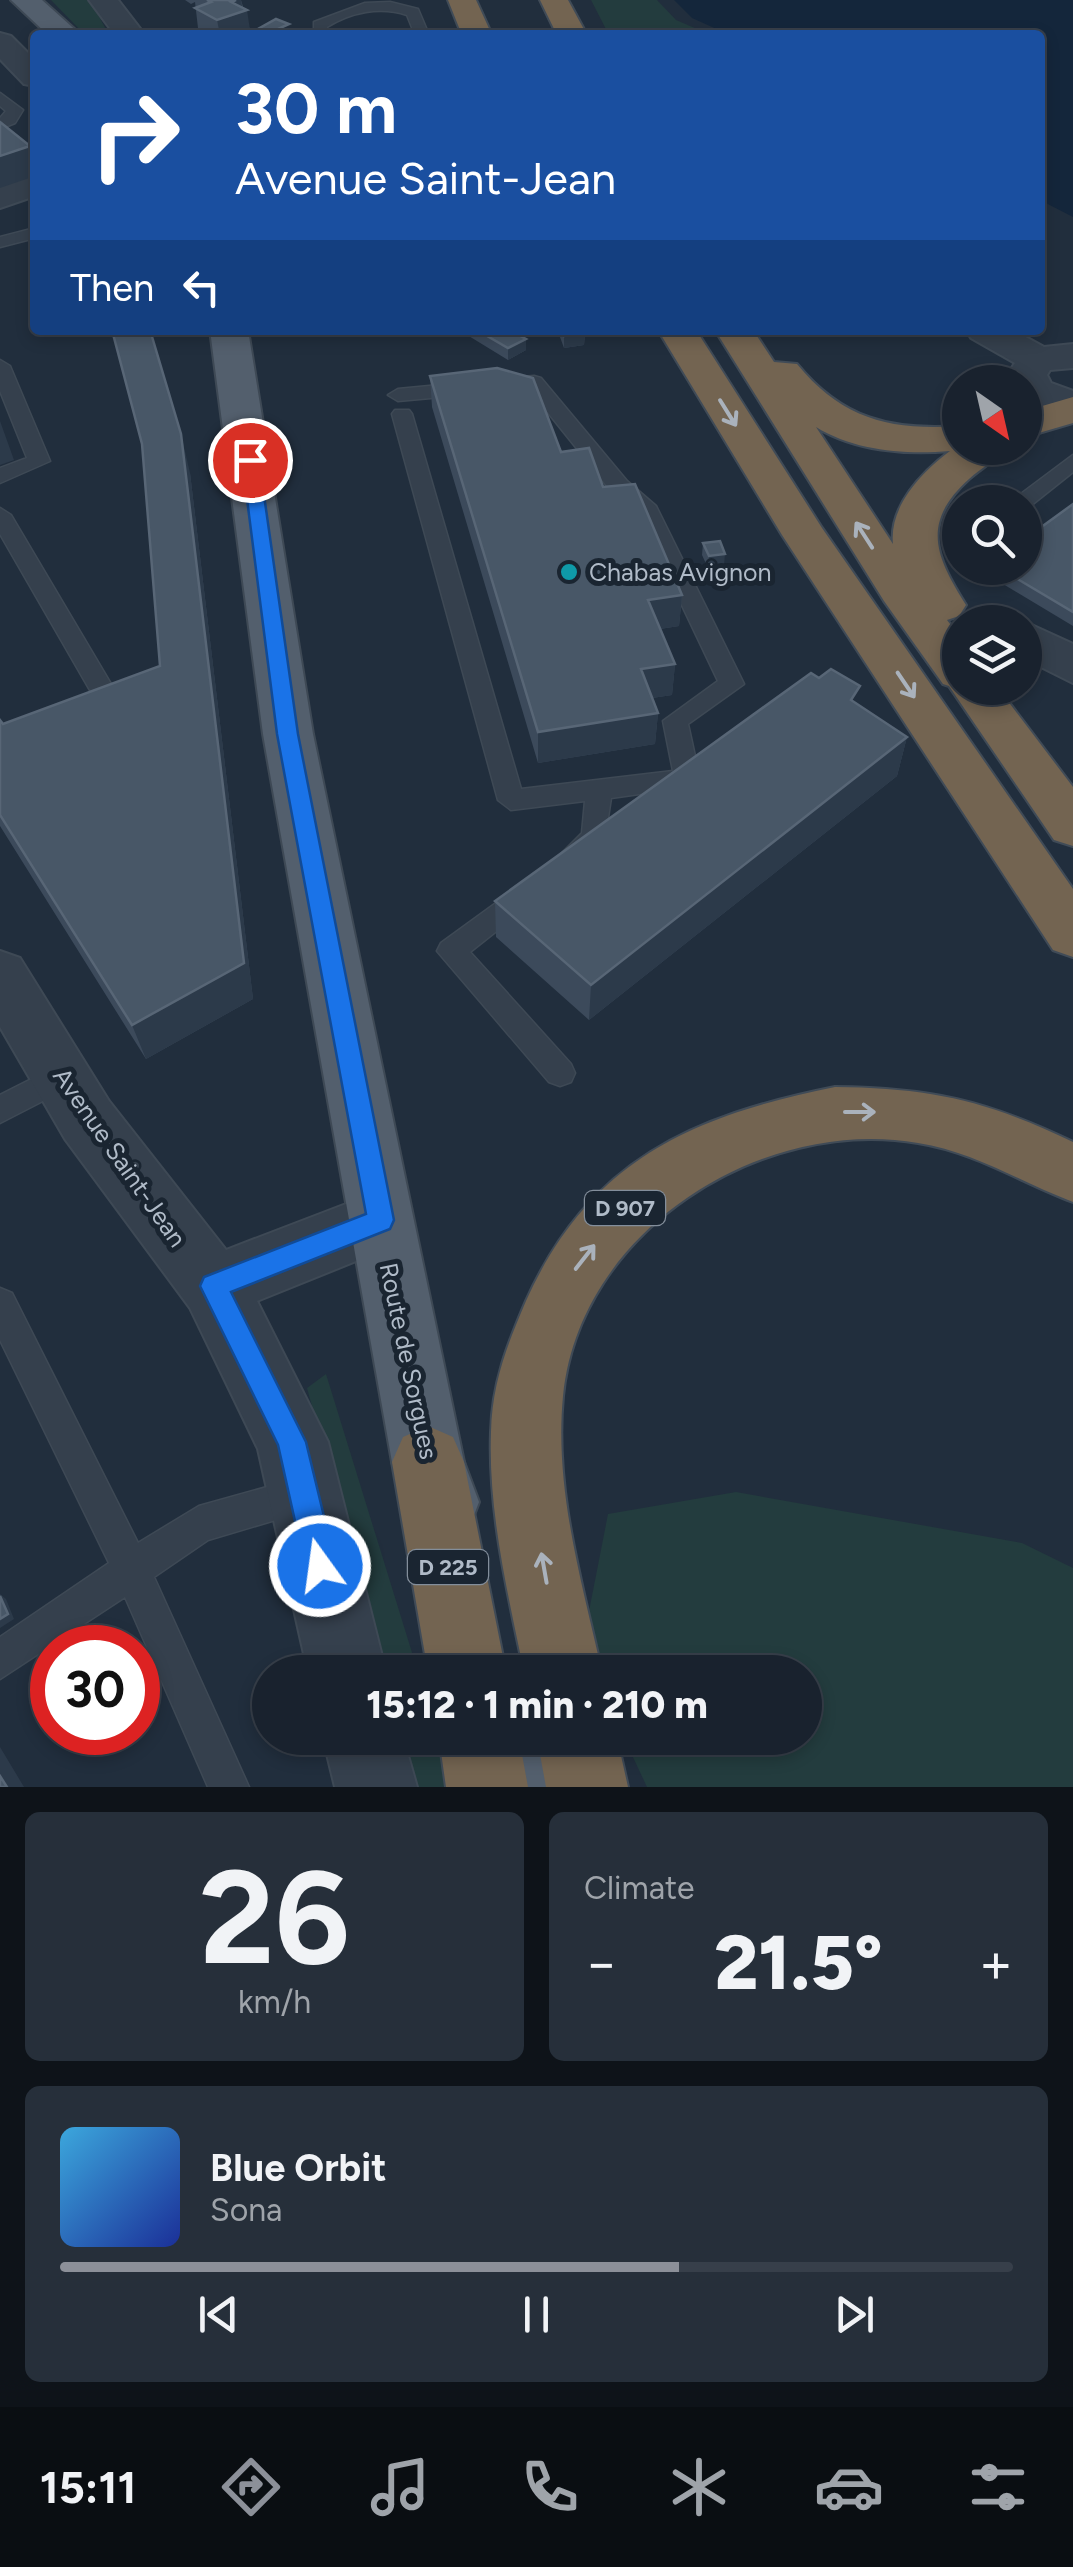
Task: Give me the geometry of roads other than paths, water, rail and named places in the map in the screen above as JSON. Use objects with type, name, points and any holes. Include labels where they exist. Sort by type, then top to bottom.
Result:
[{"type":"highway","points":[[462,0],[475,30]]},
{"type":"highway","points":[[554,0],[569,30]]},
{"type":"highway","points":[[680,335],[804,535],[1073,934]]},
{"type":"highway","points":[[737,335],[889,574],[942,647]]},
{"type":"highway","points":[[758,335],[794,389],[825,418],[893,442],[942,439]]},
{"type":"highway","points":[[1042,418],[1073,407]]},
{"type":"highway","points":[[943,605],[930,588],[912,543],[916,515],[930,489],[962,465]]},
{"type":"highway","points":[[984,705],[1073,826]]},
{"type":"highway","points":[[1019,705],[1073,778]]},
{"type":"highway","name":"D 907","points":[[548,1655],[530,1488],[527,1409],[536,1358],[577,1264],[626,1207],[665,1172],[716,1142],[760,1126],[829,1112],[890,1112],[945,1121],[1007,1138],[1073,1172]]},
{"type":"highway","name":"D 225","points":[[428,1462],[465,1655]]},
{"type":"highway","points":[[482,1755],[487,1787]]},
{"type":"highway","points":[[575,1755],[587,1787]]},
{"type":"main road","points":[[25,0],[60,30]]},
{"type":"main road","name":"Route de Sorgues","points":[[230,335],[288,734],[428,1462],[534,1655]]},
{"type":"main road","points":[[538,1755],[553,1787]]},
{"type":"street","points":[[103,0],[126,30]]},
{"type":"street","points":[[0,42],[30,73]]},
{"type":"street","points":[[0,198],[30,186]]},
{"type":"street","points":[[992,335],[1032,365]]},
{"type":"street","points":[[1042,376],[1048,399],[1073,407]]},
{"type":"street","points":[[1042,648],[1073,666]]},
{"type":"street","name":"Avenue Saint-Jean","points":[[0,975],[87,1120],[214,1286],[292,1442],[343,1655]]},
{"type":"street","points":[[214,1286],[380,1220]]},
{"type":"street","points":[[368,1755],[376,1787]]},
{"type":"lane","points":[[320,30],[319,25],[335,14],[387,4],[413,12],[420,30]]},
{"type":"lane","points":[[0,98],[14,110],[9,120],[0,124]]},
{"type":"lane","points":[[0,242],[30,234]]},
{"type":"lane","points":[[0,366],[39,462],[0,476]]},
{"type":"lane","points":[[534,382],[619,486],[648,511],[732,684],[676,721],[687,779],[599,789],[511,800],[400,405],[534,382]]},
{"type":"lane","points":[[1042,486],[1073,462]]},
{"type":"lane","points":[[0,515],[115,712]]},
{"type":"lane","points":[[560,1073],[451,952],[595,837],[599,789]]},
{"type":"lane","points":[[0,1110],[62,1077]]},
{"type":"lane","points":[[5,1328],[132,1570],[229,1787]]},
{"type":"lane","points":[[0,1660],[199,1524],[303,1495]]},
{"type":"water","points":[[674,0],[1073,0],[1073,217],[1045,203],[1045,30],[719,30],[692,18]]},
{"type":"place","name":"Chabas Avignon","points":[[569,572]]}]
